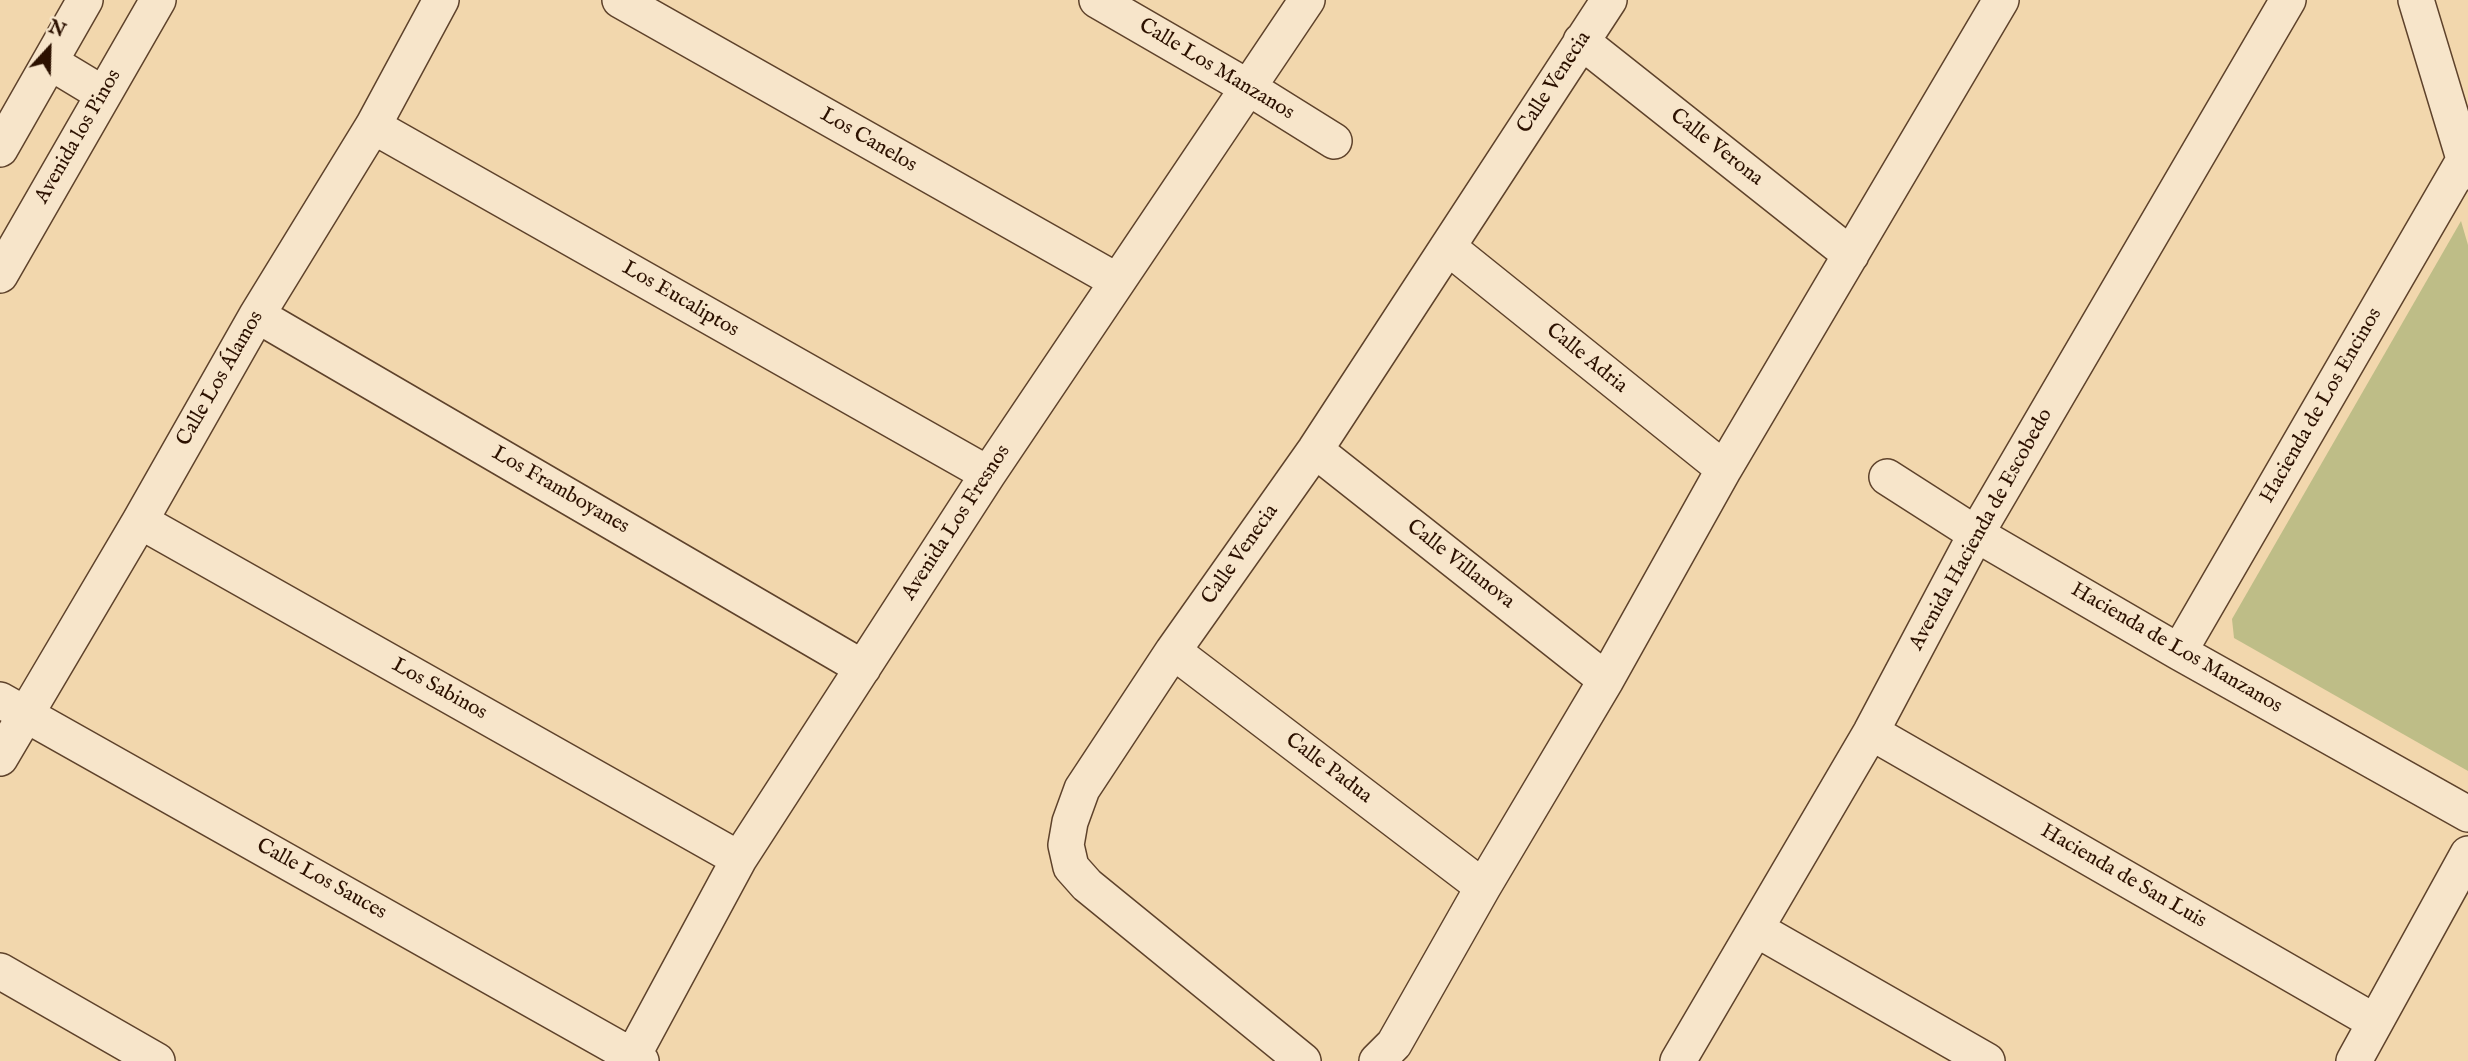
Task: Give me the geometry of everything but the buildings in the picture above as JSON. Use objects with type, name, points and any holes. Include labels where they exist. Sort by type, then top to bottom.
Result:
[{"type":"street","points":[[0,149],[85,0]]},
{"type":"street","name":"Avenida los Pinos","points":[[0,275],[158,0]]},
{"type":"street","name":"Calle Los Álamos","points":[[0,758],[13,706],[140,522],[257,315],[373,125],[441,0]]},
{"type":"street","name":"Los Canelos","points":[[620,0],[1117,281]]},
{"type":"street","name":"Calle Los Manzanos","points":[[1097,0],[1250,88],[1334,141]]},
{"type":"street","name":"Avenida Los Fresnos","points":[[635,1059],[739,859],[988,474],[1307,0]]},
{"type":"street","name":"Calle Venecia","points":[[1303,1061],[1087,885],[1071,867],[1066,845],[1070,822],[1083,789],[1172,651],[1315,450],[1609,0]]},
{"type":"street","points":[[1377,1061],[1394,1044],[1483,887],[1606,680],[1724,469],[2001,0]]},
{"type":"street","name":"Avenida Hacienda de Escobedo","points":[[1678,1061],[1871,732],[1976,534],[2288,0]]},
{"type":"street","points":[[2416,0],[2466,166]]},
{"type":"street","name":"Calle Verona","points":[[1581,41],[1852,255]]},
{"type":"street","points":[[50,62],[103,94]]},
{"type":"street","name":"Los Eucaliptos","points":[[373,125],[988,474]]},
{"type":"street","name":"Hacienda de Los Encinos","points":[[2179,652],[2466,166]]},
{"type":"street","name":"Calle Adria","points":[[1449,248],[1724,469]]},
{"type":"street","name":"Los Framboyanes","points":[[257,315],[863,668]]},
{"type":"street","name":"Calle Villanova","points":[[1315,450],[1606,680]]},
{"type":"street","name":"Hacienda de Los Manzanos","points":[[1887,477],[1976,534],[2179,652],[2468,814]]},
{"type":"street","name":"Los Sabinos","points":[[140,522],[739,859]]},
{"type":"street","name":"Calle Padua","points":[[1172,651],[1483,887]]},
{"type":"street","name":"Calle Los Sauces","points":[[13,706],[635,1059]]},
{"type":"street","name":"Hacienda de San Luis","points":[[1871,732],[2375,1023]]},
{"type":"street","points":[[2354,1061],[2468,854]]},
{"type":"street","points":[[1756,929],[1987,1061]]},
{"type":"street","points":[[0,971],[157,1061]]},
{"type":"shaded area","points":[[2461,221],[2468,245],[2468,771],[2234,638],[2232,619]]}]
